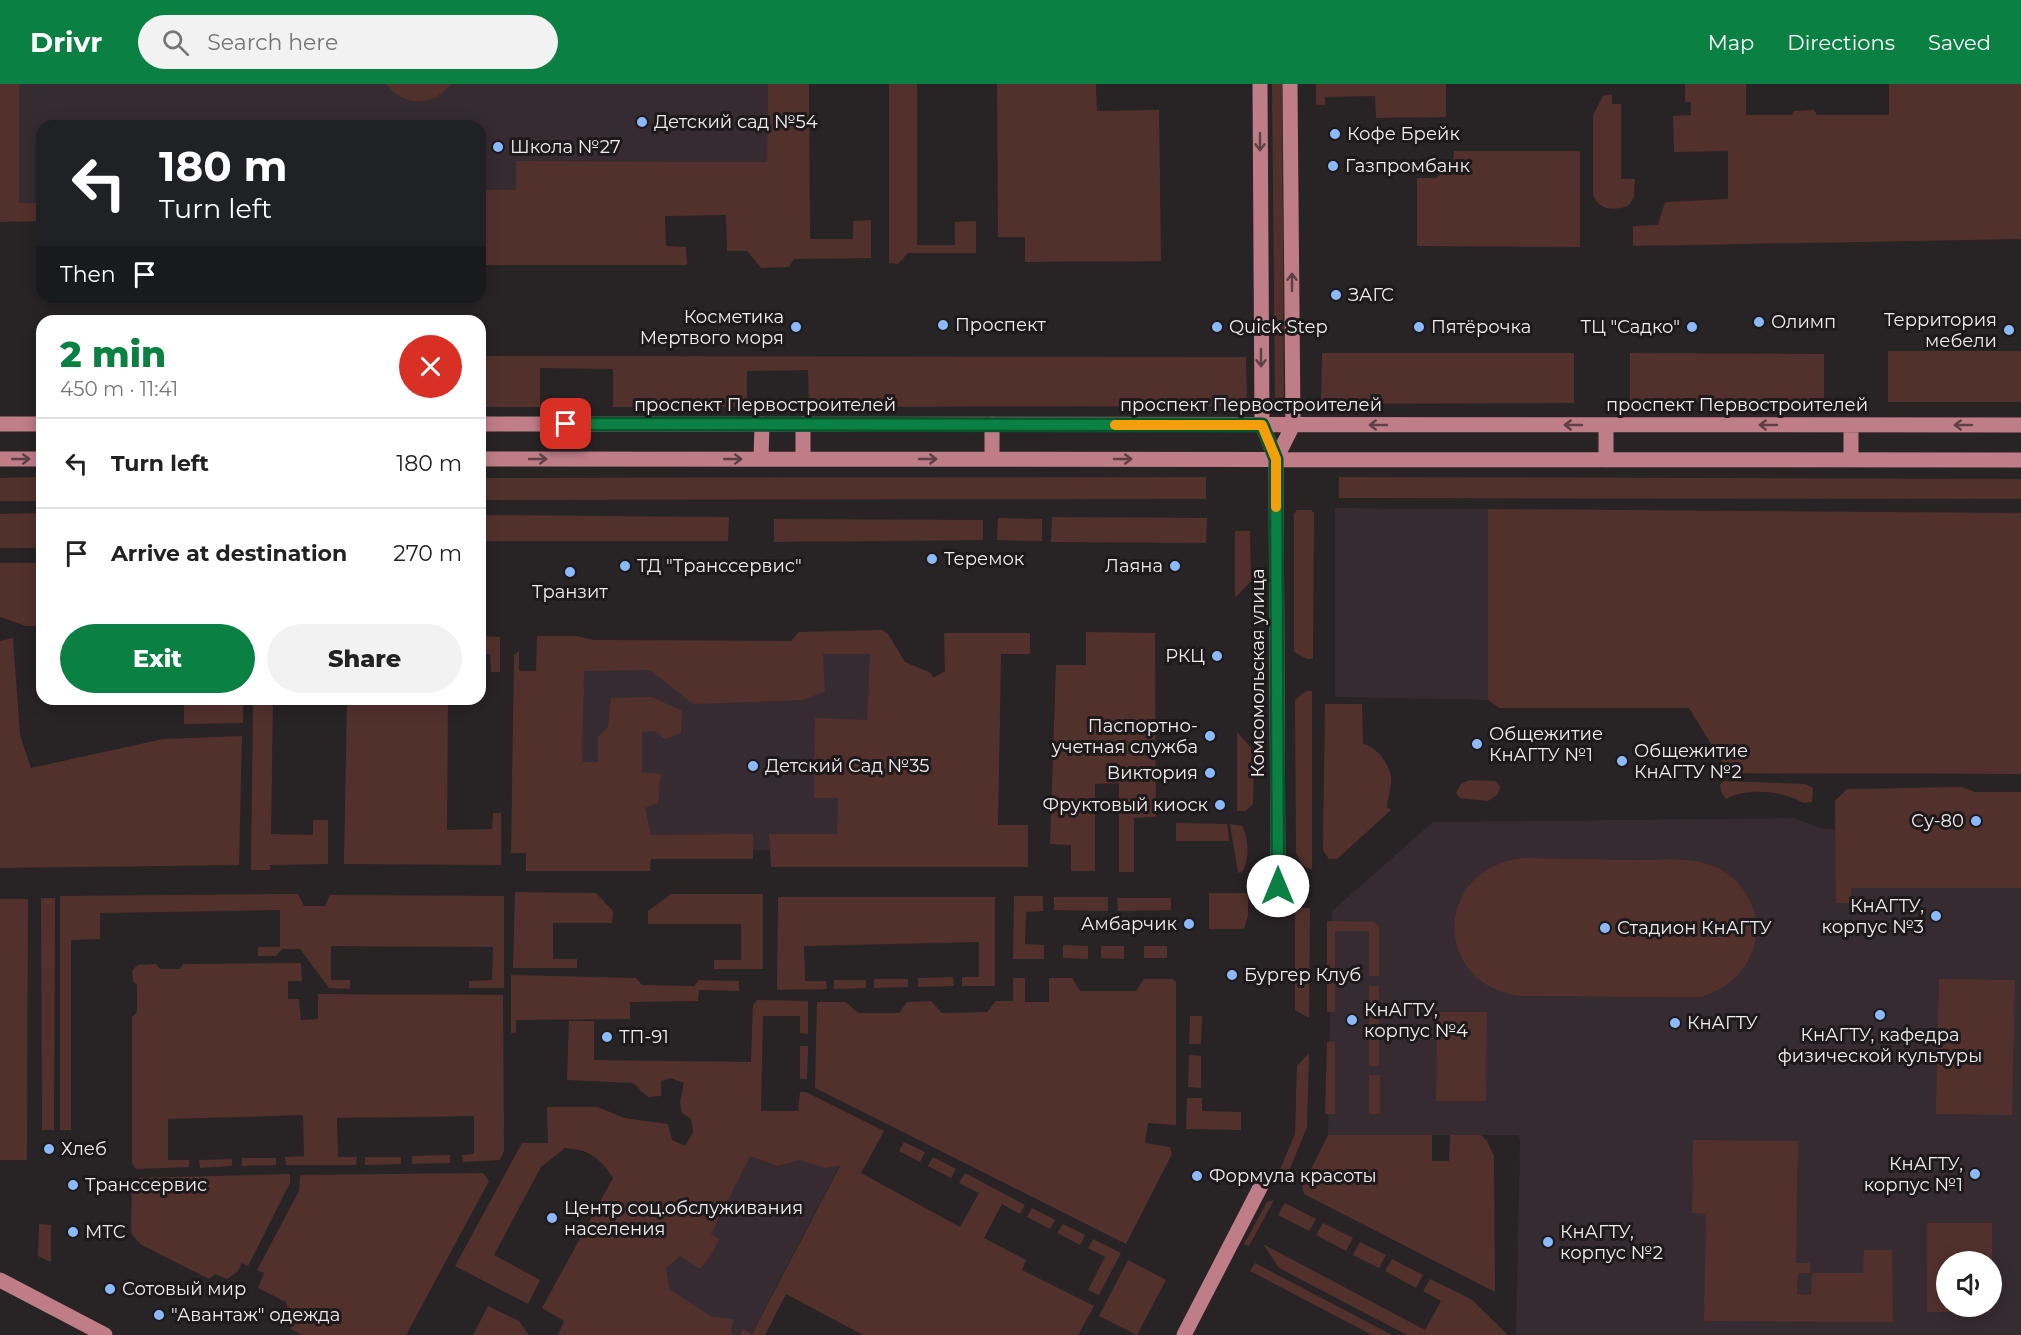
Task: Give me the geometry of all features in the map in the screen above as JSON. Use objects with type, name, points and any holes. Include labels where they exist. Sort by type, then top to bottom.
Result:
[{"type":"main road","name":"Комсомольская улица","points":[[1260,84],[1262,425],[1276,459],[1278,886]]},
{"type":"main road","name":"Комсомольская улица","points":[[1276,459],[1293,425],[1290,84]]},
{"type":"main road","points":[[0,424],[36,424]]},
{"type":"main road","name":"проспект Первостроителей","points":[[486,424],[2021,425]]},
{"type":"main road","points":[[761,459],[762,424]]},
{"type":"main road","points":[[803,424],[803,459]]},
{"type":"main road","points":[[992,424],[992,459]]},
{"type":"main road","points":[[1606,425],[1606,460]]},
{"type":"main road","points":[[1851,425],[1851,460]]},
{"type":"main road","points":[[0,459],[36,459]]},
{"type":"main road","points":[[486,459],[2021,460]]},
{"type":"main road","points":[[1184,1335],[1264,1180]]},
{"type":"main road","points":[[0,1280],[105,1335]]},
{"type":"shaded area","points":[[0,84],[19,84],[19,203],[36,203],[36,221],[0,222]]},
{"type":"shaded area","points":[[19,84],[768,84],[767,162],[516,161],[516,190],[486,190],[486,120],[36,120],[36,203],[19,203]]},
{"type":"shaded area","points":[[386,84],[451,84],[436,97],[418,101],[401,97]]},
{"type":"shaded area","points":[[768,84],[809,84],[810,239],[853,239],[853,221],[871,220],[871,258],[794,259],[789,267],[761,268],[747,251],[727,251],[726,215],[665,216],[666,246],[686,247],[687,265],[486,265],[486,190],[516,190],[516,161],[767,162]]},
{"type":"shaded area","points":[[889,84],[917,84],[917,245],[955,245],[955,222],[976,221],[976,253],[908,253],[898,264],[889,263]]},
{"type":"shaded area","points":[[997,84],[1096,84],[1097,111],[1159,110],[1161,261],[1025,262],[1025,237],[998,237]]},
{"type":"shaded area","points":[[1272,84],[1282,84],[1284,397],[1275,398]]},
{"type":"shaded area","points":[[1316,84],[1446,84],[1446,117],[1376,118],[1375,96],[1325,97],[1325,105],[1316,105]]},
{"type":"shaded area","points":[[1685,84],[1746,84],[1746,115],[1792,115],[1794,111],[1814,110],[1817,115],[1889,115],[1889,84],[2021,84],[2021,239],[1633,246],[1633,226],[1658,225],[1665,202],[1728,199],[1728,151],[1674,152],[1673,116],[1691,115],[1691,102],[1685,102]]},
{"type":"shaded area","points":[[1612,94],[1612,104],[1621,104],[1621,179],[1635,179],[1634,197],[1628,206],[1612,209],[1599,204],[1593,195],[1593,115],[1603,96]]},
{"type":"shaded area","points":[[1454,151],[1580,151],[1580,247],[1417,246],[1417,178],[1436,178],[1442,172],[1453,169]]},
{"type":"shaded area","points":[[1888,351],[2021,351],[2021,402],[1888,402]]},
{"type":"shaded area","points":[[1322,353],[1574,353],[1574,403],[1321,404]]},
{"type":"shaded area","points":[[1630,353],[1824,354],[1824,402],[1630,403]]},
{"type":"shaded area","points":[[486,356],[1246,357],[1247,406],[809,407],[808,370],[747,371],[747,407],[613,407],[613,369],[540,368],[540,407],[486,407]]},
{"type":"shaded area","points":[[36,477],[36,501],[0,501],[0,478]]},
{"type":"shaded area","points":[[1206,477],[1206,499],[486,500],[486,478]]},
{"type":"shaded area","points":[[1339,477],[2021,479],[2021,499],[1339,498]]},
{"type":"shaded area","points":[[1335,508],[1488,509],[1488,700],[1335,697]]},
{"type":"shaded area","points":[[1488,509],[2021,513],[2021,774],[1729,773],[1689,708],[1499,708],[1488,700]]},
{"type":"shaded area","points":[[1297,510],[1311,510],[1314,513],[1313,659],[1307,659],[1294,652],[1294,514]]},
{"type":"shaded area","points":[[36,513],[36,548],[0,548],[0,514]]},
{"type":"shaded area","points":[[486,515],[729,517],[728,541],[486,541]]},
{"type":"shaded area","points":[[1052,517],[1207,518],[1206,543],[1051,542]]},
{"type":"shaded area","points":[[998,518],[1042,519],[1042,541],[997,540]]},
{"type":"shaded area","points":[[774,519],[983,520],[983,540],[774,542]]},
{"type":"shaded area","points":[[1235,531],[1250,531],[1251,581],[1235,598]]},
{"type":"shaded area","points":[[0,563],[36,563],[36,626],[26,626],[0,617]]},
{"type":"shaded area","points":[[882,630],[888,634],[905,662],[931,673],[933,678],[945,671],[944,633],[1030,633],[1030,654],[1001,654],[998,825],[1028,825],[1028,867],[771,867],[769,834],[837,834],[838,798],[814,798],[815,718],[867,720],[870,654],[823,654],[825,691],[804,700],[693,704],[650,670],[584,671],[582,762],[598,762],[598,737],[608,727],[611,698],[652,697],[682,711],[681,733],[665,739],[654,731],[642,732],[642,772],[661,774],[658,803],[645,808],[651,835],[753,834],[753,859],[651,859],[650,871],[526,871],[526,853],[511,853],[514,655],[519,651],[519,671],[536,671],[537,636],[577,636],[593,640],[791,641],[799,632]]},
{"type":"shaded area","points":[[1086,632],[1155,633],[1156,817],[1134,818],[1134,872],[1119,872],[1119,783],[1095,784],[1095,871],[1071,871],[1071,845],[1050,844],[1056,665],[1086,665]]},
{"type":"shaded area","points":[[486,636],[500,637],[500,672],[491,672],[490,654],[486,654]]},
{"type":"shaded area","points":[[13,638],[20,735],[31,768],[163,739],[242,736],[239,865],[0,868],[0,641]]},
{"type":"shaded area","points":[[573,653],[889,654],[907,851],[574,849]]},
{"type":"shaded area","points":[[1306,691],[1312,691],[1312,870],[1302,865],[1296,853],[1295,700]]},
{"type":"shaded area","points":[[1325,704],[1362,704],[1363,744],[1379,754],[1387,765],[1391,778],[1387,807],[1391,810],[1337,859],[1329,859],[1323,850]]},
{"type":"shaded area","points":[[184,705],[243,705],[243,723],[184,724]]},
{"type":"shaded area","points":[[253,705],[273,705],[271,834],[313,835],[313,820],[328,820],[328,864],[270,865],[270,870],[251,870]]},
{"type":"shaded area","points":[[347,705],[448,705],[447,830],[492,829],[493,813],[501,813],[501,865],[344,864]]},
{"type":"shaded area","points":[[1237,732],[1254,751],[1253,804],[1245,811],[1237,811]]},
{"type":"shaded area","points":[[1470,780],[1495,781],[1501,787],[1497,795],[1488,801],[1460,798],[1456,793],[1461,784]]},
{"type":"shaded area","points":[[1724,781],[1805,784],[1813,788],[1812,802],[1803,803],[1776,793],[1765,792],[1744,793],[1726,799],[1721,792],[1720,785]]},
{"type":"shaded area","points":[[1962,787],[1975,792],[2021,792],[2021,888],[1851,888],[1851,903],[1836,903],[1835,801],[1847,789]]},
{"type":"shaded area","name":"КнАГТУ","points":[[2021,803],[2021,1335],[1516,1335],[1520,1139],[1518,1135],[1328,1135],[1332,911],[1433,822],[1794,818],[1820,828],[1835,829]]},
{"type":"shaded area","points":[[1176,823],[1227,824],[1229,841],[1176,841]]},
{"type":"shaded area","points":[[1230,824],[1242,826],[1247,842],[1245,866],[1243,871],[1238,873]]},
{"type":"shaded area","name":"Стадион КнАГТУ","points":[[1523,858],[1679,860],[1715,867],[1734,879],[1748,897],[1753,908],[1756,919],[1755,942],[1748,962],[1729,983],[1701,997],[1521,996],[1492,987],[1471,971],[1458,950],[1454,927],[1459,903],[1472,882],[1493,866]]},
{"type":"shaded area","points":[[515,892],[596,893],[613,911],[612,923],[553,923],[553,959],[577,959],[577,968],[513,968]]},
{"type":"shaded area","points":[[1209,893],[1248,893],[1248,916],[1244,929],[1209,929]]},
{"type":"shaded area","points":[[298,894],[304,906],[325,906],[330,895],[504,896],[504,988],[469,988],[469,981],[492,980],[493,947],[331,946],[331,980],[350,980],[350,989],[329,988],[300,949],[282,949],[276,956],[258,956],[258,947],[280,947],[280,910],[100,913],[100,939],[71,940],[71,1130],[60,1130],[60,896]]},
{"type":"shaded area","points":[[671,894],[763,894],[763,969],[714,969],[714,960],[741,960],[741,924],[648,924],[648,911]]},
{"type":"shaded area","points":[[1302,894],[1302,908],[1310,908],[1309,1018],[1295,1010],[1295,904],[1299,895]]},
{"type":"shaded area","points":[[1014,896],[1043,896],[1043,911],[1026,912],[1025,944],[1044,945],[1044,959],[1013,959]]},
{"type":"shaded area","points":[[778,897],[995,897],[995,986],[962,986],[962,977],[979,977],[979,942],[804,946],[805,981],[826,981],[827,989],[777,990]]},
{"type":"shaded area","points":[[1054,897],[1108,897],[1108,911],[1054,910]]},
{"type":"shaded area","points":[[41,898],[55,898],[54,1130],[42,1130]]},
{"type":"shaded area","points":[[1117,898],[1171,898],[1171,910],[1118,911]]},
{"type":"shaded area","points":[[0,899],[28,899],[27,1160],[0,1160]]},
{"type":"shaded area","points":[[1327,921],[1374,922],[1379,927],[1379,976],[1369,976],[1369,931],[1335,931],[1335,1012],[1327,1012]]},
{"type":"shaded area","points":[[1063,945],[1088,946],[1088,959],[1063,958]]},
{"type":"shaded area","points":[[1101,946],[1124,946],[1124,959],[1101,958]]},
{"type":"shaded area","points":[[1144,946],[1167,946],[1167,958],[1144,958]]},
{"type":"shaded area","points":[[301,963],[302,981],[288,981],[288,999],[299,999],[301,1020],[318,1019],[318,994],[503,995],[504,1151],[500,1160],[463,1162],[462,1155],[474,1154],[474,1116],[337,1118],[338,1157],[357,1157],[356,1165],[286,1165],[285,1157],[304,1156],[303,1115],[168,1119],[168,1160],[189,1160],[189,1167],[136,1169],[132,1163],[132,1017],[137,1012],[137,985],[133,981],[132,970],[138,965],[156,964],[160,969],[180,969],[183,964]]},
{"type":"shaded area","points":[[511,975],[636,978],[642,985],[694,986],[699,980],[739,981],[739,991],[699,990],[698,1001],[630,1002],[630,1019],[516,1020],[516,1033],[511,1033]]},
{"type":"shaded area","points":[[953,977],[954,986],[918,987],[918,978]]},
{"type":"shaded area","points":[[1013,978],[1025,978],[1025,1002],[1049,1002],[1049,978],[1072,978],[1080,991],[1136,991],[1144,979],[1172,979],[1176,982],[1176,1125],[1148,1123],[1145,1143],[1170,1147],[1172,1154],[1126,1244],[815,1088],[817,1002],[846,1002],[858,1013],[899,1013],[907,1002],[931,1001],[942,1013],[987,1012],[996,1001],[1013,1001]]},
{"type":"shaded area","points":[[874,979],[908,979],[908,987],[874,988]]},
{"type":"shaded area","points":[[1939,979],[2015,980],[2012,1115],[1936,1114]]},
{"type":"shaded area","points":[[834,980],[866,980],[866,988],[834,989]]},
{"type":"shaded area","points":[[1369,986],[1379,986],[1379,1066],[1369,1066]]},
{"type":"shaded area","points":[[757,1000],[808,1001],[808,1034],[800,1033],[800,1016],[763,1016],[761,1111],[798,1111],[800,1092],[806,1092],[884,1131],[861,1173],[960,1227],[979,1193],[959,1183],[965,1173],[1025,1205],[1020,1214],[1002,1204],[984,1238],[1026,1260],[1022,1270],[1094,1306],[1078,1335],[863,1335],[786,1294],[765,1335],[740,1335],[742,1329],[752,1334],[840,1166],[825,1168],[800,1160],[778,1166],[750,1156],[711,1234],[719,1239],[712,1254],[700,1269],[680,1256],[666,1268],[669,1289],[712,1317],[734,1319],[732,1335],[558,1335],[564,1321],[542,1308],[613,1178],[598,1160],[581,1151],[565,1148],[541,1167],[494,1255],[540,1280],[528,1304],[455,1266],[522,1143],[548,1143],[547,1107],[598,1107],[624,1118],[668,1124],[672,1140],[685,1146],[693,1132],[691,1119],[682,1113],[680,1102],[684,1083],[671,1078],[661,1081],[661,1096],[648,1097],[633,1083],[567,1080],[569,1021],[594,1021],[594,1060],[751,1062],[753,1005]]},
{"type":"shaded area","points":[[1437,1012],[1487,1012],[1486,1101],[1436,1101]]},
{"type":"shaded area","points":[[1190,1016],[1202,1016],[1201,1044],[1189,1044]]},
{"type":"shaded area","points":[[1335,1041],[1335,1114],[1325,1114],[1327,1042]]},
{"type":"shaded area","points":[[800,1046],[808,1046],[807,1079],[800,1079]]},
{"type":"shaded area","points":[[1309,1053],[1307,1127],[1287,1176],[1281,1178],[1279,1172],[1295,1134],[1297,1066]]},
{"type":"shaded area","points":[[1189,1055],[1201,1056],[1201,1088],[1188,1087]]},
{"type":"shaded area","points":[[1369,1075],[1380,1075],[1380,1114],[1369,1114]]},
{"type":"shaded area","points":[[1187,1098],[1202,1098],[1202,1111],[1241,1112],[1241,1130],[1186,1129]]},
{"type":"shaded area","points":[[701,1124],[843,1159],[751,1335],[615,1335]]},
{"type":"shaded area","points":[[1328,1135],[1432,1135],[1432,1161],[1449,1161],[1450,1135],[1481,1135],[1487,1141],[1494,1156],[1495,1292],[1304,1194],[1302,1187]]},
{"type":"shaded area","points":[[1693,1140],[1798,1141],[1796,1263],[1810,1263],[1810,1273],[1798,1273],[1797,1294],[1811,1295],[1812,1273],[1863,1273],[1864,1250],[1892,1250],[1893,1322],[1704,1321],[1706,1214],[1692,1213]]},
{"type":"shaded area","points":[[904,1142],[925,1152],[920,1162],[899,1151]]},
{"type":"shaded area","points":[[450,1155],[450,1163],[412,1164],[412,1156]]},
{"type":"shaded area","points":[[365,1157],[401,1157],[401,1164],[365,1165]]},
{"type":"shaded area","points":[[933,1157],[956,1169],[951,1178],[928,1166]]},
{"type":"shaded area","points":[[242,1158],[276,1158],[276,1165],[242,1166]]},
{"type":"shaded area","points":[[232,1159],[232,1166],[200,1168],[199,1160]]},
{"type":"shaded area","points":[[483,1173],[489,1181],[406,1335],[302,1335],[291,1329],[286,1302],[258,1288],[264,1273],[257,1270],[299,1191],[300,1175]]},
{"type":"shaded area","points":[[290,1174],[290,1183],[248,1266],[242,1263],[238,1271],[227,1279],[215,1274],[209,1279],[140,1244],[131,1233],[132,1183],[136,1178]]},
{"type":"shaded area","points":[[1274,1200],[1249,1246],[1244,1244],[1267,1202]]},
{"type":"shaded area","points":[[1285,1203],[1316,1219],[1309,1231],[1278,1215]]},
{"type":"shaded area","points":[[1032,1208],[1055,1220],[1050,1229],[1027,1217]]},
{"type":"shaded area","points":[[1323,1223],[1353,1238],[1346,1251],[1316,1235]]},
{"type":"shaded area","points":[[1927,1223],[1992,1223],[1992,1251],[1936,1251],[1936,1312],[1927,1312]]},
{"type":"shaded area","points":[[39,1224],[51,1225],[51,1262],[38,1256]]},
{"type":"shaded area","points":[[1063,1224],[1085,1235],[1080,1245],[1057,1233]]},
{"type":"shaded area","points":[[1093,1239],[1121,1253],[1099,1295],[1088,1290],[1105,1257],[1088,1248]]},
{"type":"shaded area","points":[[1360,1242],[1386,1255],[1379,1268],[1353,1255]]},
{"type":"shaded area","points":[[1263,1244],[1425,1330],[1441,1301],[1423,1291],[1430,1279],[1471,1299],[1508,1335],[1407,1335],[1279,1268]]},
{"type":"shaded area","points":[[1392,1259],[1423,1275],[1416,1288],[1385,1271]]},
{"type":"shaded area","points":[[1128,1260],[1166,1280],[1137,1335],[1099,1316]]},
{"type":"shaded area","points":[[1255,1263],[1392,1335],[1372,1335],[1250,1271]]},
{"type":"shaded area","points":[[488,1306],[519,1321],[529,1335],[473,1335]]},
{"type":"slow traffic","points":[[1115,425],[1262,425],[1276,459],[1276,507]]},
{"type":"place","name":"Детский сад №54","points":[[642,122]]},
{"type":"place","name":"Кофе Брейк","points":[[1335,134]]},
{"type":"place","name":"Школа №27","points":[[498,147]]},
{"type":"place","name":"Газпромбанк","points":[[1333,166]]},
{"type":"place","name":"ЗАГС","points":[[1336,295]]},
{"type":"place","name":"Олимп","points":[[1759,322]]},
{"type":"place","name":"Проспект","points":[[943,325]]},
{"type":"place","name":"Косметика Мертвого моря","points":[[796,327]]},
{"type":"place","name":"Quick Step","points":[[1217,327]]},
{"type":"place","name":"Пятёрочка","points":[[1419,327]]},
{"type":"place","name":"ТЦ \"Садко\"","points":[[1692,327]]},
{"type":"place","name":"Территория мебели","points":[[2009,330]]},
{"type":"place","name":"Теремок","points":[[932,559]]},
{"type":"place","name":"ТД \"Транссервис\"","points":[[625,566]]},
{"type":"place","name":"Лаяна","points":[[1175,566]]},
{"type":"place","name":"Транзит","points":[[570,572]]},
{"type":"place","name":"РКЦ","points":[[1217,656]]},
{"type":"place","name":"Паспортно- учетная служба","points":[[1210,736]]},
{"type":"place","name":"Общежитие КнАГТУ №1","points":[[1477,744]]},
{"type":"place","name":"Общежитие КнАГТУ №2","points":[[1622,761]]},
{"type":"place","name":"Детский Сад №35","points":[[753,766]]},
{"type":"place","name":"Виктория","points":[[1210,773]]},
{"type":"place","name":"Фруктовый киоск","points":[[1220,805]]},
{"type":"place","name":"Су-80","points":[[1976,821]]},
{"type":"place","name":"КнАГТУ, корпус №3","points":[[1936,916]]},
{"type":"place","name":"Амбарчик","points":[[1189,924]]},
{"type":"place","name":"Стадион КнАГТУ","points":[[1605,928]]},
{"type":"place","name":"Бургер Клуб","points":[[1232,975]]},
{"type":"place","name":"КнАГТУ, кафедра физической культуры","points":[[1880,1015]]},
{"type":"place","name":"КнАГТУ, корпус №4","points":[[1352,1020]]},
{"type":"place","name":"КнАГТУ","points":[[1675,1023]]},
{"type":"place","name":"ТП-91","points":[[607,1037]]},
{"type":"place","name":"Хлеб","points":[[49,1149]]},
{"type":"place","name":"КнАГТУ, корпус №1","points":[[1975,1174]]},
{"type":"place","name":"Формула красоты","points":[[1197,1176]]},
{"type":"place","name":"Транссервис","points":[[73,1185]]},
{"type":"place","name":"Центр соц.обслуживания населения","points":[[552,1218]]},
{"type":"place","name":"МТС","points":[[73,1232]]},
{"type":"place","name":"КнАГТУ, корпус №2","points":[[1548,1242]]},
{"type":"place","name":"Сотовый мир","points":[[110,1289]]},
{"type":"place","name":"\"Авантаж\" одежда","points":[[159,1315]]},
{"type":"route","points":[[566,424],[1262,425],[1276,459],[1278,886]]}]
